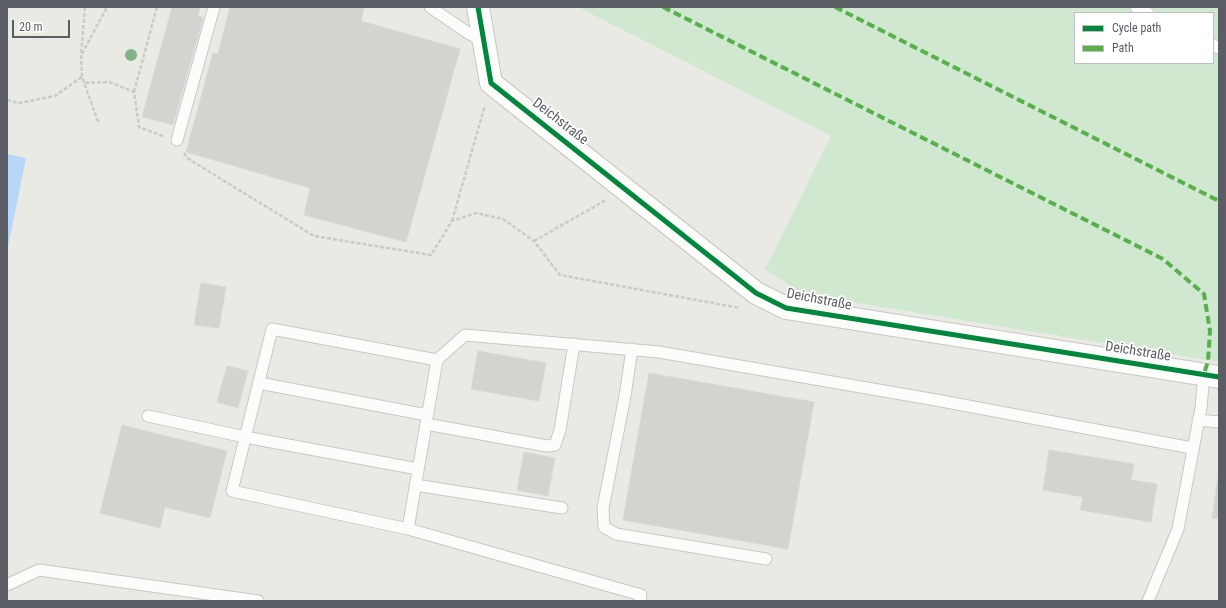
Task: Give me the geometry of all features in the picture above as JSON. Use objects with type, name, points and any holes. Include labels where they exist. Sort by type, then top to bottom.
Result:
[{"type":"street","points":[[478,7],[491,84]]},
{"type":"street","name":"Deichstraße","points":[[491,84],[756,293],[786,308],[1211,375]]},
{"type":"lane","points":[[177,140],[214,7]]},
{"type":"lane","points":[[430,7],[465,31],[485,42]]},
{"type":"lane","points":[[1136,7],[1146,12]]},
{"type":"lane","points":[[437,360],[272,329],[232,491],[408,528],[641,595],[640,601]]},
{"type":"lane","points":[[408,528],[437,360],[465,335],[659,352],[921,397],[1192,448]]},
{"type":"lane","points":[[259,383],[547,446],[555,445],[560,430],[574,344]]},
{"type":"lane","points":[[632,349],[625,396],[603,508],[604,527],[616,534],[766,559]]},
{"type":"lane","points":[[1148,601],[1178,528],[1198,420],[1211,375]]},
{"type":"lane","points":[[148,416],[245,437],[418,469]]},
{"type":"lane","points":[[1198,420],[1219,422]]},
{"type":"lane","points":[[415,485],[562,508]]},
{"type":"lane","points":[[7,585],[39,570],[258,601]]},
{"type":"path","points":[[84,7],[81,56],[82,77],[99,124]]},
{"type":"path","points":[[81,56],[107,7]]},
{"type":"path","points":[[157,7],[134,92],[139,127],[177,140],[187,158],[314,236],[431,255],[452,221],[491,84]]},
{"type":"path","points":[[7,100],[20,103],[56,96],[82,77]]},
{"type":"path","points":[[85,82],[109,82],[134,92]]},
{"type":"path","points":[[534,241],[625,189]]},
{"type":"path","points":[[452,221],[476,213],[503,218],[534,241],[560,275],[744,308]]},
{"type":"green space","points":[[578,7],[1127,7],[1137,12],[1074,12],[1074,64],[1214,64],[1214,50],[1219,53],[1219,362],[802,294],[765,269],[831,136]]},
{"type":"green space","points":[[1147,7],[1219,7],[1219,43],[1214,40],[1214,12],[1157,12]]},
{"type":"water","points":[[7,154],[26,158],[7,252]]},
{"type":"building","points":[[172,7],[200,7],[198,15],[203,18],[173,125],[142,117]]},
{"type":"building","points":[[230,7],[364,7],[361,21],[460,49],[406,242],[304,215],[310,188],[186,152],[213,53],[218,54]]},
{"type":"building","points":[[201,283],[226,287],[219,328],[194,325]]},
{"type":"building","points":[[478,351],[546,363],[539,401],[471,389]]},
{"type":"building","points":[[227,366],[248,371],[238,408],[217,402]]},
{"type":"building","points":[[649,373],[814,402],[788,549],[623,520]]},
{"type":"building","points":[[122,425],[227,451],[210,518],[165,507],[160,528],[100,513]]},
{"type":"building","points":[[1049,450],[1134,464],[1131,480],[1157,484],[1151,522],[1080,510],[1083,497],[1043,490]]},
{"type":"building","points":[[524,452],[555,458],[548,496],[517,490]]},
{"type":"building","points":[[1219,469],[1219,519],[1212,518]]},
{"type":"marked path","points":[[663,7],[1163,259],[1204,294],[1210,331],[1208,361],[1204,374]]},
{"type":"marked path","points":[[835,7],[1219,201]]},
{"type":"cycle path","points":[[478,7],[491,83],[756,293],[786,308],[1219,377]]}]
